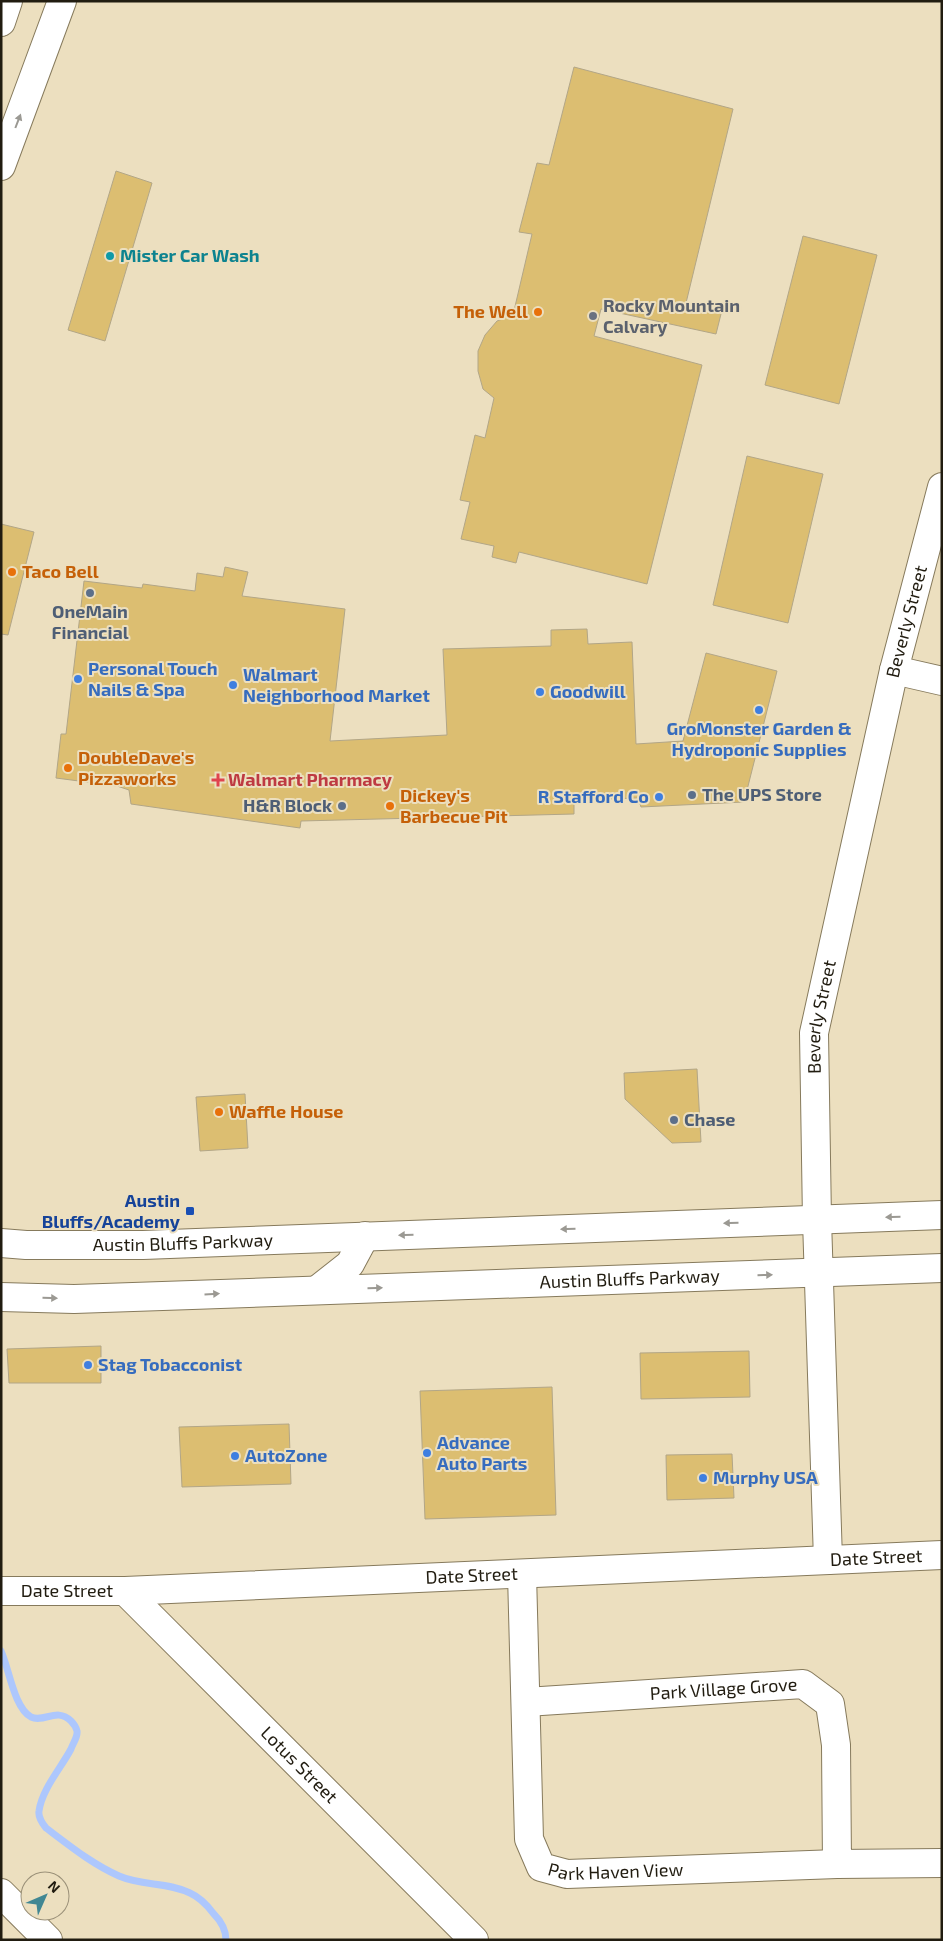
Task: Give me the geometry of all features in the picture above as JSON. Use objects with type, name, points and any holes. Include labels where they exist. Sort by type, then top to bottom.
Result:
[{"type":"main road","points":[[1,22],[8,1]]},
{"type":"main road","points":[[1,166],[62,1]]},
{"type":"main road","name":"Beverly Street","points":[[828,1560],[817,1220],[814,1032],[894,670],[942,487]]},
{"type":"main road","points":[[894,670],[942,681]]},
{"type":"main road","name":"Austin Bluffs Parkway","points":[[14,1244],[143,1245],[942,1215]]},
{"type":"main road","points":[[317,1290],[350,1264],[365,1236]]},
{"type":"main road","points":[[1,1259],[14,1244]]},
{"type":"main road","name":"Austin Bluffs Parkway","points":[[1,1297],[74,1299],[942,1268]]},
{"type":"main road","name":"Date Street","points":[[1,1590],[125,1591],[942,1555]]},
{"type":"main road","name":"Park Haven View","points":[[522,1574],[529,1839],[541,1867],[567,1874],[837,1864]]},
{"type":"main road","name":"Lotus Street","points":[[125,1591],[474,1940]]},
{"type":"main road","name":"Park Village Grove","points":[[526,1702],[803,1684],[830,1704],[836,1745],[837,1864]]},
{"type":"main road","points":[[837,1864],[942,1863]]},
{"type":"main road","points":[[1,1893],[48,1940]]},
{"type":"building","name":"Rocky Mountain Calvary","points":[[574,67],[733,109],[686,303],[722,310],[716,334],[601,309],[594,336],[702,365],[647,584],[519,552],[516,563],[492,557],[494,546],[461,539],[470,502],[460,500],[475,435],[485,438],[494,398],[483,389],[478,371],[478,351],[485,335],[497,321],[513,315],[532,234],[519,232],[537,163],[549,165]]},
{"type":"building","name":"Mister Car Wash","points":[[116,171],[152,183],[105,341],[68,330]]},
{"type":"building","points":[[803,236],[877,255],[839,404],[765,385]]},
{"type":"building","points":[[747,456],[823,474],[788,623],[713,605]]},
{"type":"building","name":"Taco Bell","points":[[1,524],[34,532],[8,635],[1,634]]},
{"type":"building","points":[[225,567],[248,572],[242,596],[345,609],[330,741],[447,735],[443,649],[551,646],[551,630],[587,629],[588,644],[632,642],[636,744],[683,741],[706,653],[777,671],[744,802],[641,807],[638,798],[574,800],[574,814],[301,821],[300,828],[131,804],[129,790],[117,786],[56,778],[61,734],[66,734],[84,581],[142,588],[143,584],[195,591],[197,573],[223,577]]},
{"type":"building","name":"Chase","points":[[697,1069],[701,1142],[672,1143],[625,1099],[624,1073]]},
{"type":"building","points":[[245,1094],[248,1148],[200,1151],[196,1097]]},
{"type":"building","points":[[101,1346],[101,1383],[9,1383],[7,1349]]},
{"type":"building","points":[[749,1351],[750,1397],[641,1399],[640,1353]]},
{"type":"building","points":[[552,1387],[556,1515],[425,1519],[420,1391]]},
{"type":"building","name":"AutoZone","points":[[289,1424],[291,1484],[182,1487],[179,1427]]},
{"type":"building","points":[[732,1454],[734,1498],[667,1500],[666,1455]]},
{"type":"waterway","points":[[1,1651],[16,1697],[25,1712],[31,1717],[36,1718],[61,1715],[71,1721],[77,1731],[71,1749],[48,1787],[41,1803],[39,1815],[46,1828],[90,1860],[119,1876],[173,1887],[200,1899],[224,1928],[226,1940]]},
{"type":"place","name":"Mister Car Wash","points":[[110,256]]},
{"type":"place","name":"The Well","points":[[538,312]]},
{"type":"place","name":"Rocky Mountain Calvary","points":[[593,316]]},
{"type":"place","name":"Taco Bell","points":[[12,572]]},
{"type":"place","name":"OneMain Financial","points":[[90,593]]},
{"type":"place","name":"Personal Touch Nails & Spa","points":[[78,679]]},
{"type":"place","name":"Walmart Neighborhood Market","points":[[233,685]]},
{"type":"place","name":"Goodwill","points":[[540,692]]},
{"type":"place","name":"GroMonster Garden & Hydroponic Supplies","points":[[759,710]]},
{"type":"place","name":"DoubleDave's Pizzaworks","points":[[68,768]]},
{"type":"place","name":"Walmart Pharmacy","points":[[218,780]]},
{"type":"place","name":"The UPS Store","points":[[692,795]]},
{"type":"place","name":"R Stafford Co","points":[[659,797]]},
{"type":"place","name":"H&R Block","points":[[342,806]]},
{"type":"place","name":"Dickey's Barbecue Pit","points":[[390,806]]},
{"type":"place","name":"Waffle House","points":[[219,1112]]},
{"type":"place","name":"Chase","points":[[674,1120]]},
{"type":"place","name":"Austin Bluffs/Academy","points":[[190,1211]]},
{"type":"place","name":"Stag Tobacconist","points":[[88,1365]]},
{"type":"place","name":"Advance Auto Parts","points":[[427,1453]]},
{"type":"place","name":"AutoZone","points":[[235,1456]]},
{"type":"place","name":"Murphy USA","points":[[703,1478]]}]
